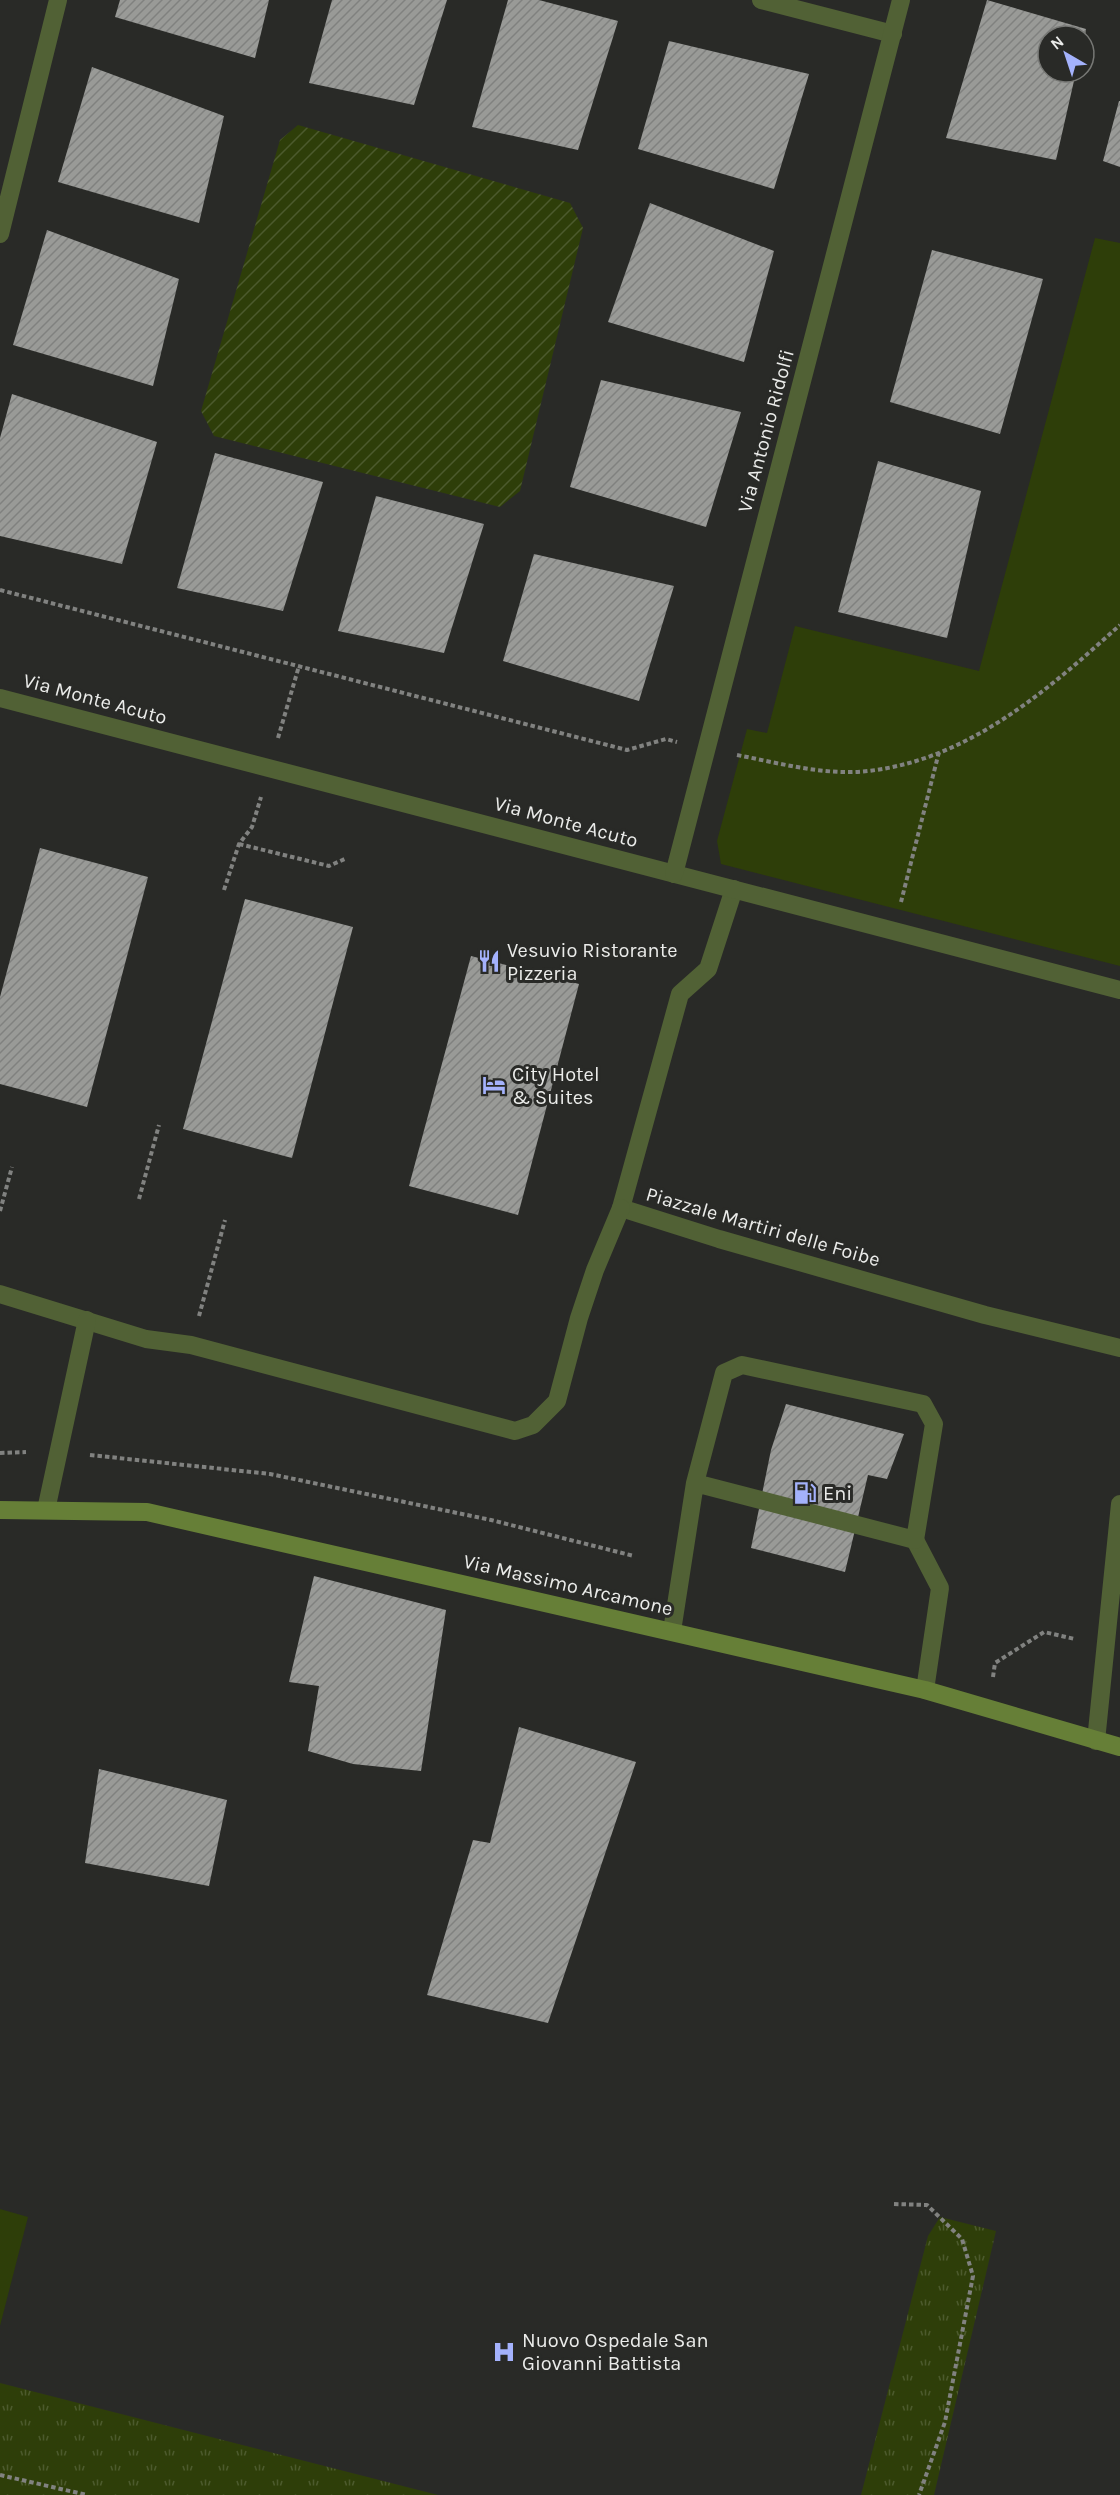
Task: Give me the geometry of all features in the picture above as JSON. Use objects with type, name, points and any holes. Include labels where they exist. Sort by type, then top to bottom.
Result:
[{"type":"main road","name":"Via Massimo Arcamone","points":[[0,1510],[147,1512],[925,1690],[1120,1747]]},
{"type":"street","points":[[0,234],[58,0]]},
{"type":"street","points":[[761,0],[893,34]]},
{"type":"street","name":"Via Antonio Ridolfi","points":[[674,874],[901,0]]},
{"type":"street","name":"Via Monte Acuto","points":[[0,698],[1120,990]]},
{"type":"street","name":"Piazzale Martiri delle Foibe","points":[[734,889],[708,969],[680,994],[621,1208],[709,1236],[941,1302],[1120,1348]]},
{"type":"street","points":[[0,1294],[146,1339],[191,1345],[515,1431],[532,1425],[557,1401],[579,1318],[595,1270],[621,1208]]},
{"type":"street","points":[[46,1510],[87,1320]]},
{"type":"street","points":[[672,1631],[695,1483],[724,1373],[742,1365],[923,1404],[934,1424],[915,1540],[940,1588],[925,1690]]},
{"type":"street","points":[[695,1483],[915,1540]]},
{"type":"street","points":[[1096,1741],[1120,1504]]},
{"type":"path","points":[[0,590],[627,750],[666,739],[808,769],[867,771],[909,763],[974,739],[1011,715],[1120,625]]},
{"type":"path","points":[[894,931],[939,751]]},
{"type":"path","points":[[240,844],[329,866],[347,858]]},
{"type":"path","points":[[139,1199],[159,1125]]},
{"type":"path","points":[[0,1211],[12,1167]]},
{"type":"path","points":[[191,1345],[225,1220]]},
{"type":"path","points":[[0,1453],[60,1452],[270,1474],[491,1520],[634,1556]]},
{"type":"path","points":[[986,1709],[995,1663],[1044,1632],[1106,1645]]},
{"type":"path","points":[[894,2204],[927,2205],[962,2239],[973,2276],[945,2422],[919,2495]]},
{"type":"path","points":[[0,2475],[87,2495]]},
{"type":"green space","points":[[298,125],[570,203],[583,228],[520,491],[500,507],[214,436],[201,411],[280,140]]},
{"type":"green space","points":[[1095,238],[1120,243],[1120,966],[721,864],[717,841],[747,729],[767,733],[795,626],[979,671]]},
{"type":"green space","points":[[0,2209],[28,2217],[0,2326]]},
{"type":"green space","points":[[940,2217],[996,2231],[934,2495],[861,2495],[928,2236]]},
{"type":"green space","points":[[0,2383],[438,2495],[0,2495]]},
{"type":"building","points":[[120,0],[269,0],[255,58],[115,17]]},
{"type":"building","points":[[332,0],[447,0],[414,105],[309,83]]},
{"type":"building","points":[[508,0],[539,0],[618,21],[578,150],[472,127]]},
{"type":"building","points":[[987,0],[1069,24],[1036,24],[1036,84],[1073,84],[1056,160],[946,138]]},
{"type":"building","points":[[669,41],[809,74],[774,189],[638,149]]},
{"type":"building","points":[[92,67],[224,116],[199,223],[58,182]]},
{"type":"building","points":[[1120,101],[1120,167],[1103,161]]},
{"type":"building","points":[[650,203],[774,251],[744,362],[608,322]]},
{"type":"building","points":[[47,230],[179,279],[153,386],[13,345]]},
{"type":"building","points":[[932,250],[1043,279],[1000,434],[890,402]]},
{"type":"building","points":[[601,380],[741,412],[706,527],[570,487]]},
{"type":"building","points":[[12,394],[157,442],[122,564],[0,536],[0,438]]},
{"type":"building","points":[[215,453],[323,482],[283,611],[177,588]]},
{"type":"building","points":[[878,461],[981,491],[947,638],[838,612]]},
{"type":"building","points":[[376,496],[484,524],[444,653],[338,631]]},
{"type":"building","points":[[534,554],[674,586],[639,701],[503,661]]},
{"type":"building","points":[[40,848],[148,877],[87,1107],[0,1084],[0,997]]},
{"type":"building","points":[[245,899],[353,927],[292,1158],[183,1129]]},
{"type":"building","name":"City Hotel & Suites","points":[[471,956],[579,984],[518,1215],[409,1186]]},
{"type":"building","points":[[786,1404],[904,1434],[887,1479],[868,1475],[845,1572],[751,1548],[771,1450]]},
{"type":"building","points":[[314,1576],[446,1610],[421,1771],[353,1764],[308,1751],[319,1686],[289,1682]]},
{"type":"building","points":[[519,1727],[636,1762],[548,2023],[427,1995],[473,1840],[490,1843]]},
{"type":"building","points":[[99,1769],[227,1800],[209,1886],[85,1863]]},
{"type":"place","name":"Vesuvio Ristorante Pizzeria","points":[[489,961]]},
{"type":"place","name":"City Hotel & Suites","points":[[494,1085]]},
{"type":"place","name":"Eni","points":[[805,1493]]},
{"type":"place","name":"Nuovo Ospedale San Giovanni Battista","points":[[504,2352]]}]
